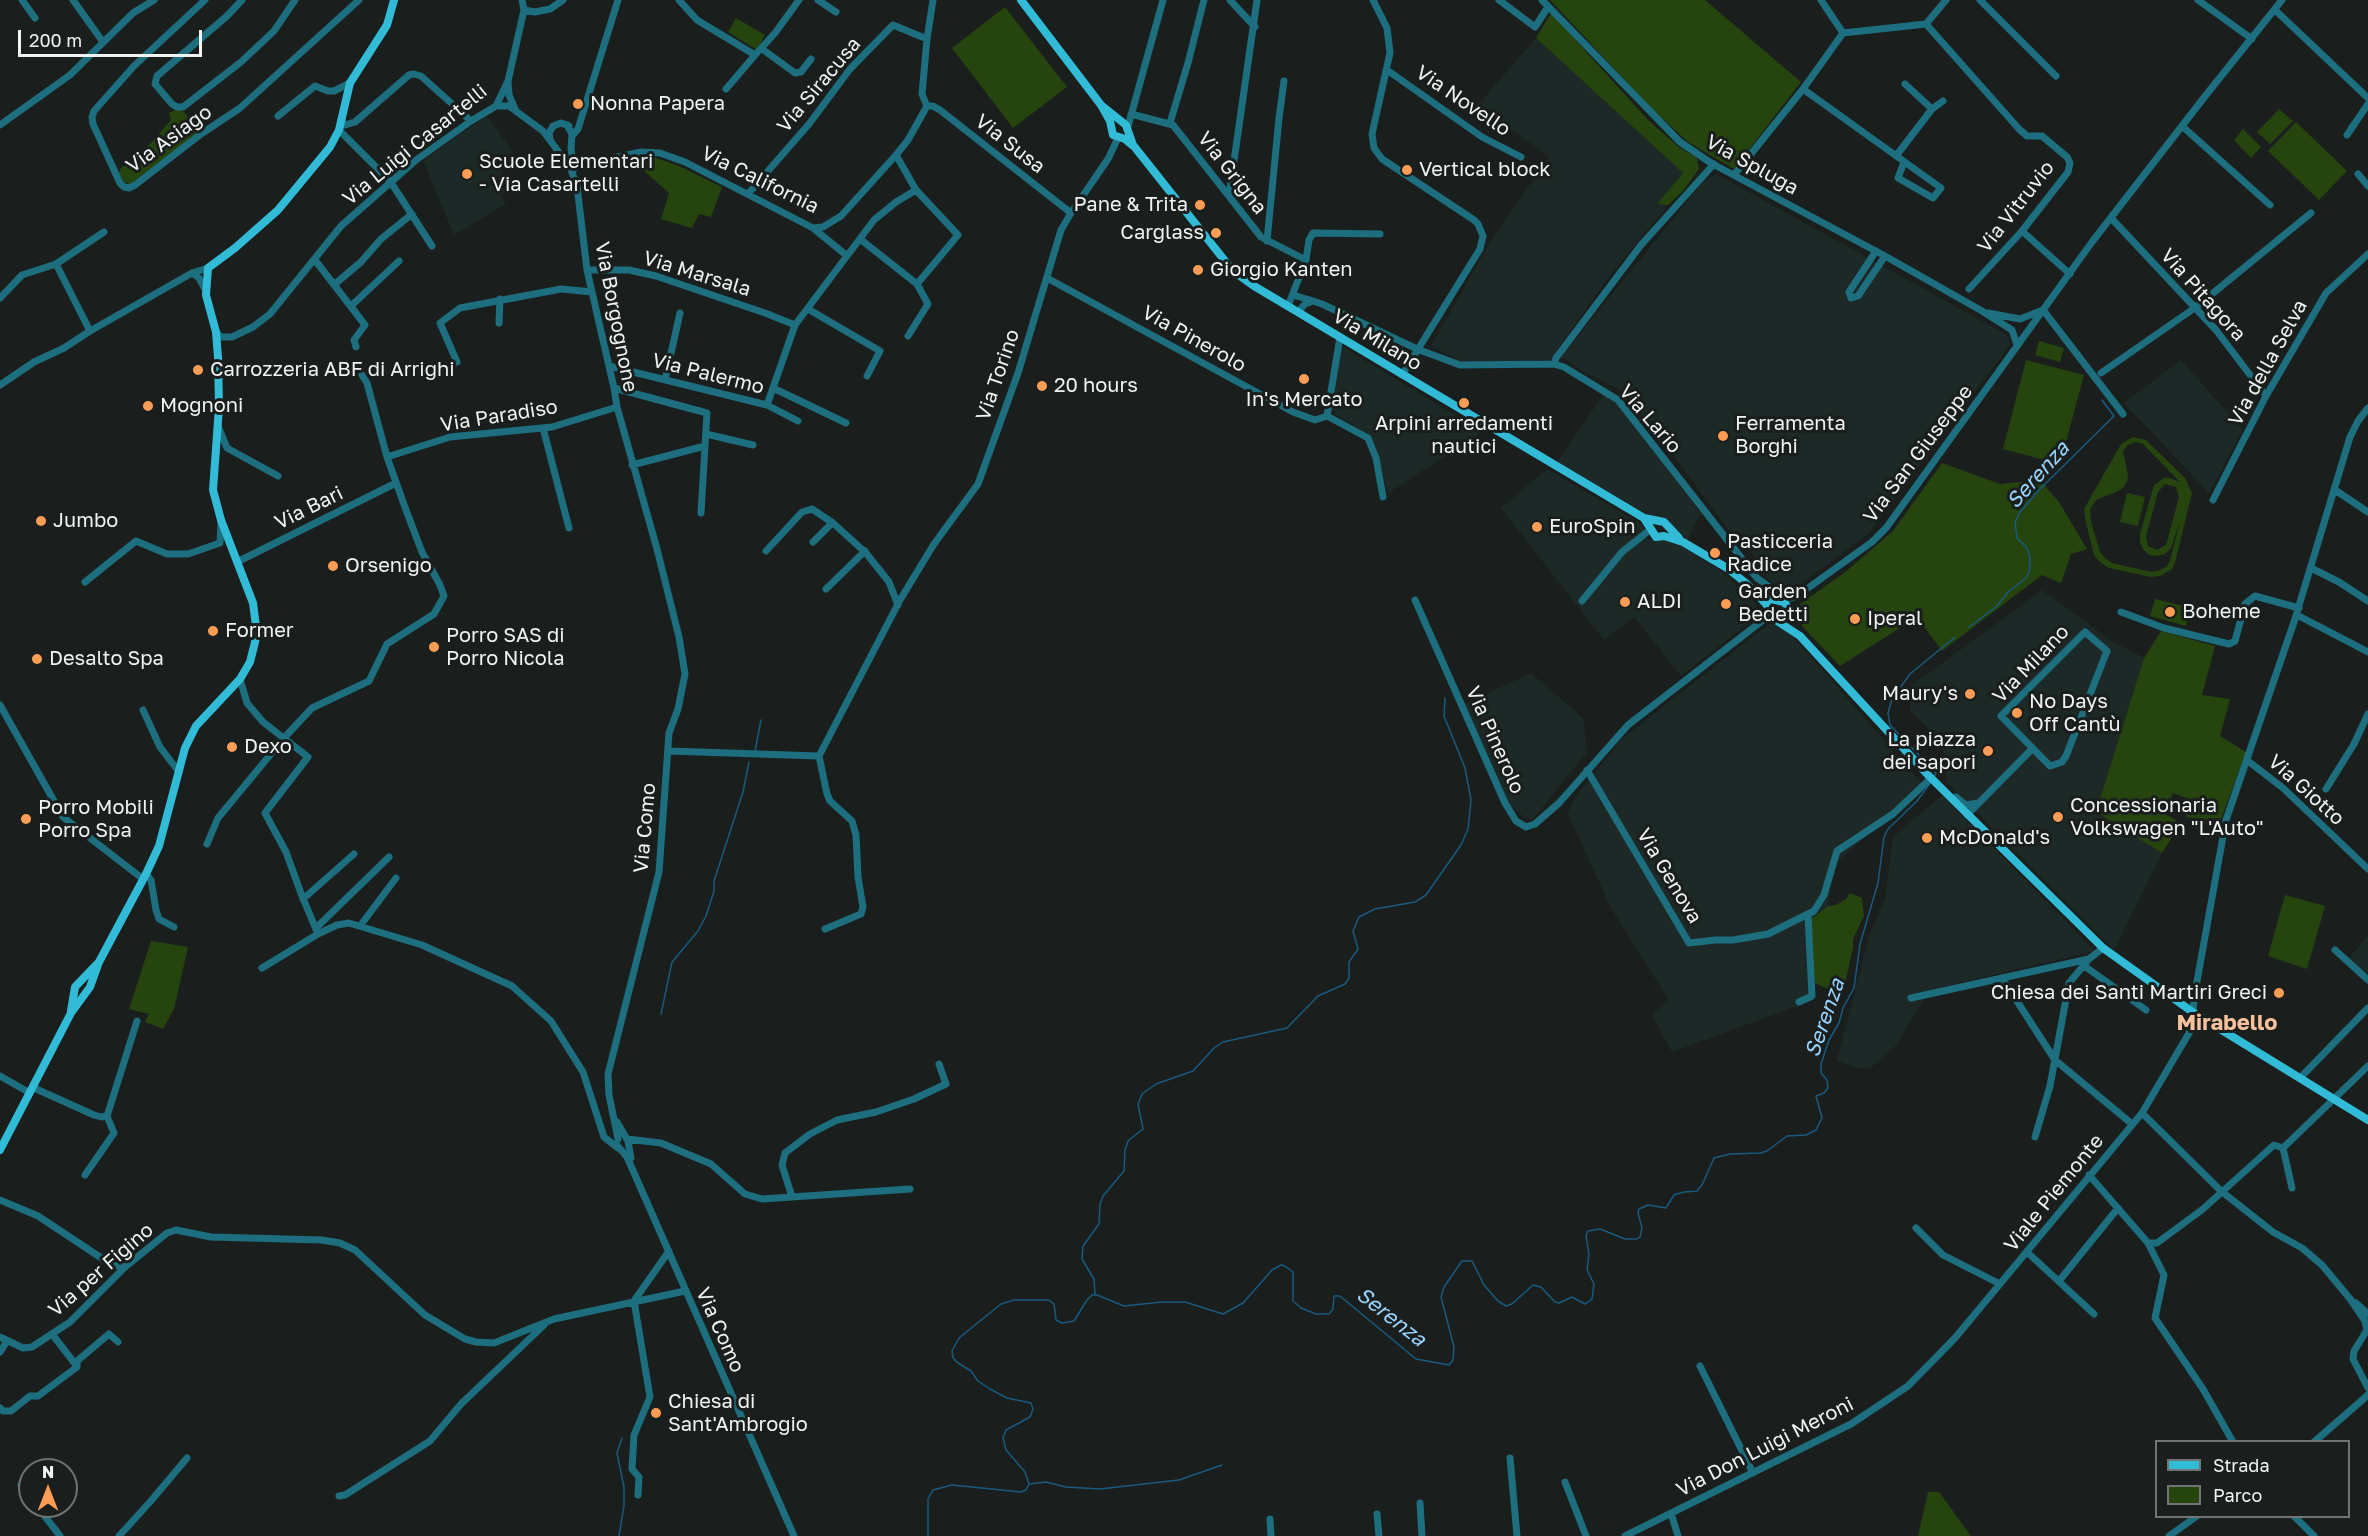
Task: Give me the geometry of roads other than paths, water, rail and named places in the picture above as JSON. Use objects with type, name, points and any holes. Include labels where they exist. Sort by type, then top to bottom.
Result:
[{"type":"main road","points":[[0,1150],[71,1013],[90,987],[99,962],[145,877],[159,846],[185,748],[196,726],[240,679],[250,662],[257,634],[254,603],[221,520],[213,490],[218,426],[218,357],[216,332],[205,289],[208,268],[235,248],[278,210],[330,147],[339,130],[350,83],[387,25],[394,0]]},
{"type":"main road","name":"Via Milano","points":[[1021,0],[1228,266],[1254,286],[1644,518],[1651,530]]},
{"type":"main road","points":[[1667,526],[1668,532],[1659,538],[1651,530],[1664,522],[1683,542]]},
{"type":"main road","points":[[1664,536],[1683,542],[1727,568],[1759,596],[1771,616],[1800,636],[1930,777],[2103,948],[2194,1013],[2368,1120]]},
{"type":"main road","points":[[1759,596],[1779,600],[1788,605],[1788,613],[1800,636]]},
{"type":"main road","points":[[1771,616],[1779,600]]},
{"type":"main road","points":[[1771,616],[1788,613]]},
{"type":"street","points":[[22,0],[35,18]]},
{"type":"street","points":[[73,0],[103,42]]},
{"type":"street","points":[[0,126],[69,75],[133,13],[154,0]]},
{"type":"street","name":"Via Asiago","points":[[205,0],[134,66],[94,111],[93,124],[120,183],[124,187],[129,188],[135,184],[201,134],[240,108],[359,0]]},
{"type":"street","points":[[242,0],[227,16],[157,76],[155,84],[172,104],[183,107],[241,62],[274,31],[295,0]]},
{"type":"street","points":[[515,110],[509,95],[508,81],[524,10],[522,0]]},
{"type":"street","points":[[524,10],[535,12],[550,9],[563,0]]},
{"type":"street","points":[[553,126],[549,133],[552,142],[563,146],[580,124],[618,0]]},
{"type":"street","points":[[679,0],[697,20],[755,55]]},
{"type":"street","points":[[726,89],[762,49],[799,0]]},
{"type":"street","points":[[818,0],[836,12]]},
{"type":"street","points":[[927,106],[922,94],[933,0]]},
{"type":"street","name":"Via Torino","points":[[819,756],[899,603],[934,544],[978,484],[1018,373],[1059,236],[1071,213],[1111,154],[1120,130],[1131,114],[1163,0]]},
{"type":"street","points":[[1170,123],[1204,0]]},
{"type":"street","points":[[1230,0],[1255,27]]},
{"type":"street","points":[[1230,196],[1257,0]]},
{"type":"street","points":[[1373,0],[1382,14],[1389,37],[1390,53],[1372,134],[1377,154],[1474,220],[1483,236],[1480,249],[1402,375]]},
{"type":"street","points":[[1499,0],[1535,27],[1548,7]]},
{"type":"street","name":"Via Spluga","points":[[1542,0],[1680,142],[1714,164],[1982,311],[2012,330],[2018,345]]},
{"type":"street","points":[[1821,0],[1844,33]]},
{"type":"street","points":[[1734,175],[1803,89],[1844,33],[1926,24],[1946,0]]},
{"type":"street","points":[[1980,0],[2056,76]]},
{"type":"street","points":[[2198,0],[2252,39]]},
{"type":"street","name":"Via San Giuseppe","points":[[1779,600],[1797,596],[1872,542],[1886,528],[2070,274],[2182,126],[2282,0]]},
{"type":"street","points":[[2274,10],[2368,98]]},
{"type":"street","name":"Via Vitruvio","points":[[1926,24],[2019,129],[2027,136],[2042,136],[2067,157],[2070,163],[2068,172],[2022,231],[1969,290]]},
{"type":"street","name":"Via Siracusa","points":[[748,194],[809,124],[850,69],[893,25],[927,39]]},
{"type":"street","points":[[762,49],[795,73],[801,72],[811,59]]},
{"type":"street","name":"Via Novello","points":[[1388,70],[1482,137],[1521,157]]},
{"type":"street","points":[[341,120],[345,125],[355,122],[409,75],[414,74],[421,76],[471,121]]},
{"type":"street","name":"Via Luigi Casartelli","points":[[228,338],[253,327],[270,314],[341,226],[390,181],[471,121],[496,106],[508,81]]},
{"type":"street","points":[[1267,241],[1284,81]]},
{"type":"street","points":[[278,116],[315,86],[334,91],[350,83]]},
{"type":"street","points":[[1905,84],[1932,109]]},
{"type":"street","points":[[1803,89],[1941,188],[1933,198],[1898,178],[1904,162]]},
{"type":"street","points":[[1896,156],[1932,109],[1942,101]]},
{"type":"street","points":[[2347,135],[2368,104]]},
{"type":"street","points":[[496,106],[505,105],[515,110]]},
{"type":"street","name":"Via California","points":[[572,164],[641,152],[660,153],[685,162],[813,228],[823,227],[841,216],[896,155],[908,140],[927,106]]},
{"type":"street","name":"Via Susa","points":[[927,106],[940,110],[1071,213]]},
{"type":"street","name":"Via Borgognone","points":[[515,110],[532,123],[572,164]]},
{"type":"street","name":"Via Grigna","points":[[1131,114],[1170,123],[1261,237],[1306,260]]},
{"type":"street","points":[[532,123],[546,128],[561,123],[573,127],[580,124]]},
{"type":"street","points":[[567,125],[572,137]]},
{"type":"street","points":[[2182,126],[2270,205]]},
{"type":"street","points":[[339,130],[390,181],[432,246]]},
{"type":"street","name":"Via Borgognone","points":[[572,137],[573,174],[578,191],[587,270],[617,406],[657,549]]},
{"type":"street","points":[[896,155],[916,190],[958,235],[917,284]]},
{"type":"street","points":[[1554,364],[1556,358],[1641,245],[1714,164]]},
{"type":"street","points":[[2358,174],[2368,186]]},
{"type":"street","points":[[768,405],[795,325],[874,220],[896,202],[916,190]]},
{"type":"street","points":[[2101,373],[2196,307],[2311,213]]},
{"type":"street","points":[[335,284],[361,262],[381,239],[412,214]]},
{"type":"street","name":"Via Pitagora","points":[[2112,219],[2196,307],[2265,396]]},
{"type":"street","points":[[813,228],[846,255]]},
{"type":"street","points":[[2022,231],[2070,274]]},
{"type":"street","points":[[0,298],[22,275],[56,264],[104,232]]},
{"type":"street","points":[[1288,306],[1306,260],[1309,240],[1315,232],[1380,234]]},
{"type":"street","points":[[860,239],[917,284],[928,304],[908,336]]},
{"type":"street","points":[[1876,251],[1849,292],[1851,298],[1858,296],[1885,256]]},
{"type":"street","name":"Via della Selva","points":[[2213,500],[2265,396],[2326,293],[2368,254]]},
{"type":"street","points":[[315,260],[365,325],[354,340],[356,346]]},
{"type":"street","points":[[351,306],[399,261]]},
{"type":"street","points":[[56,264],[90,331]]},
{"type":"street","points":[[0,385],[34,362],[64,348],[192,273],[208,268]]},
{"type":"street","name":"Via Marsala","points":[[587,270],[629,270],[656,276],[795,325]]},
{"type":"street","points":[[192,273],[199,278],[205,289]]},
{"type":"street","name":"Via Pinerolo","points":[[1047,278],[1293,412],[1315,420],[1327,416],[1368,438],[1376,458],[1383,497]]},
{"type":"street","points":[[457,362],[440,323],[460,308],[561,289],[592,292]]},
{"type":"street","name":"Via Lario","points":[[1293,295],[1313,301],[1453,364],[1467,366],[1554,364],[1564,367],[1618,400],[1757,578],[1772,588],[1779,600]]},
{"type":"street","points":[[499,323],[500,299]]},
{"type":"street","points":[[1299,311],[1313,301]]},
{"type":"street","points":[[808,309],[880,351],[867,376]]},
{"type":"street","points":[[2029,332],[2020,319],[2043,310],[2122,414]]},
{"type":"street","name":"Via Spluga","points":[[1982,311],[2020,319]]},
{"type":"street","points":[[664,380],[680,313]]},
{"type":"street","points":[[216,332],[221,337],[228,338],[218,357]]},
{"type":"street","points":[[1327,416],[1340,337]]},
{"type":"street","name":"Via Palermo","points":[[609,366],[768,405],[798,421]]},
{"type":"street","points":[[207,844],[218,818],[312,708],[369,681],[387,644],[434,614],[444,596],[441,585],[422,552],[396,483],[367,383],[362,375]]},
{"type":"street","points":[[614,388],[707,413],[701,513]]},
{"type":"street","name":"Via Palermo","points":[[773,388],[846,423]]},
{"type":"street","name":"Via Paradiso","points":[[387,457],[450,437],[552,427],[617,406]]},
{"type":"street","name":"Viale Piemonte","points":[[1916,1378],[1955,1338],[2142,1113],[2192,1028],[2194,998],[2226,820],[2298,611],[2350,437],[2368,408]]},
{"type":"street","points":[[218,426],[227,448],[278,476]]},
{"type":"street","points":[[543,428],[569,528]]},
{"type":"street","points":[[706,434],[753,445]]},
{"type":"street","points":[[632,465],[705,446]]},
{"type":"street","name":"Via Bari","points":[[237,562],[396,483]]},
{"type":"street","points":[[2334,490],[2368,512]]},
{"type":"street","points":[[766,551],[802,512],[812,509],[832,522],[865,552],[889,582],[899,603]]},
{"type":"street","points":[[85,582],[136,541],[167,554],[188,554],[219,543],[221,520]]},
{"type":"street","points":[[813,542],[832,522]]},
{"type":"street","points":[[1582,601],[1622,552],[1651,530]]},
{"type":"street","name":"Via Como","points":[[657,549],[679,637],[685,674],[678,709],[669,733],[659,872],[608,1074],[611,1109],[633,1170],[794,1536]]},
{"type":"street","points":[[826,589],[865,552]]},
{"type":"street","points":[[2311,568],[2339,582],[2368,601]]},
{"type":"street","name":"Via San Giuseppe","points":[[1788,613],[1797,596]]},
{"type":"street","points":[[2121,612],[2164,628],[2229,644],[2235,642],[2245,604],[2255,596],[2298,611],[2368,652]]},
{"type":"street","name":"Via Pinerolo","points":[[1415,600],[1510,813],[1516,821],[1526,827],[1534,824],[1587,770]]},
{"type":"street","points":[[1587,770],[1628,725],[1771,616]]},
{"type":"street","name":"Via Milano","points":[[2085,632],[2107,651],[2066,756],[2062,762],[2050,766],[2032,749],[2001,716],[2085,632]]},
{"type":"street","points":[[240,679],[247,704],[263,722],[308,757],[265,813],[286,852],[317,931]]},
{"type":"street","points":[[0,705],[63,817],[151,880],[159,919],[174,927]]},
{"type":"street","points":[[143,710],[160,747],[179,772]]},
{"type":"street","points":[[2326,789],[2354,744],[2368,714]]},
{"type":"street","points":[[1967,815],[2032,749]]},
{"type":"street","points":[[668,751],[819,756],[826,794],[830,801],[852,821],[856,834],[858,877],[863,907],[861,914],[825,929]]},
{"type":"street","name":"Via Giotto","points":[[2248,760],[2283,788],[2368,869]]},
{"type":"street","name":"Via Genova","points":[[1587,770],[1689,943],[1733,940],[1768,934],[1814,911],[1824,895],[1837,851],[1893,814],[1930,777]]},
{"type":"street","points":[[1939,786],[1949,790],[1966,805],[1980,802]]},
{"type":"street","points":[[303,899],[354,854]]},
{"type":"street","points":[[262,968],[317,931],[389,857]]},
{"type":"street","points":[[360,926],[396,878]]},
{"type":"street","points":[[1799,1002],[1812,996],[1808,915]]},
{"type":"street","points":[[317,931],[349,923],[360,926],[422,945],[512,986],[551,1021],[583,1072],[604,1137],[623,1143],[661,1143],[711,1164],[745,1194],[762,1199],[910,1189]]},
{"type":"street","points":[[2035,1137],[2055,1060],[2069,983],[2086,962],[2103,948]]},
{"type":"street","points":[[2335,950],[2368,980]]},
{"type":"street","points":[[1911,998],[2086,962],[2146,1010]]},
{"type":"street","points":[[2002,978],[2055,1060],[2132,1124]]},
{"type":"street","points":[[2300,1078],[2368,1008]]},
{"type":"street","points":[[85,1175],[114,1133],[107,1116],[137,1021]]},
{"type":"street","points":[[792,1197],[782,1165],[785,1153],[810,1134],[837,1120],[876,1112],[914,1099],[946,1083],[939,1064]]},
{"type":"street","points":[[2283,1148],[2368,1066]]},
{"type":"street","points":[[0,1076],[94,1115],[107,1116]]},
{"type":"street","points":[[2142,1113],[2221,1191],[2273,1232],[2302,1248],[2322,1265],[2351,1300],[2366,1322],[2367,1330],[2354,1351],[2353,1359],[2368,1388]]},
{"type":"street","points":[[2148,1243],[2157,1243],[2203,1209],[2274,1145],[2283,1148]]},
{"type":"street","points":[[2283,1148],[2292,1188]]},
{"type":"street","points":[[2089,1175],[2148,1243],[2164,1275],[2155,1318],[2203,1389],[2232,1440]]},
{"type":"street","points":[[0,1200],[38,1216],[112,1265],[125,1267]]},
{"type":"street","points":[[2059,1281],[2118,1208]]},
{"type":"street","points":[[1916,1228],[1943,1255],[2000,1284]]},
{"type":"street","name":"Via per Figino","points":[[4,1340],[23,1348],[32,1347],[70,1322],[125,1267],[167,1233],[176,1230],[186,1230],[211,1237],[322,1240],[340,1243],[355,1250],[425,1315],[465,1339],[476,1342],[494,1343],[547,1322]]},
{"type":"street","points":[[638,1495],[639,1477],[632,1469],[634,1435],[650,1396],[634,1301],[669,1251]]},
{"type":"street","points":[[2027,1252],[2094,1314]]},
{"type":"street","points":[[659,1266],[675,1266]]},
{"type":"street","points":[[339,1496],[345,1495],[430,1441],[460,1404],[547,1322],[685,1291]]},
{"type":"street","points":[[2351,1300],[2368,1314]]},
{"type":"street","points":[[52,1334],[77,1366]]},
{"type":"street","points":[[0,1408],[3,1411],[11,1411],[30,1396],[38,1396],[77,1366],[77,1361],[109,1334],[118,1342]]},
{"type":"street","points":[[0,1352],[4,1340]]},
{"type":"street","points":[[1700,1366],[1753,1473]]},
{"type":"street","name":"Via Don Luigi Meroni","points":[[1625,1536],[1851,1424],[1908,1386],[1916,1378]]},
{"type":"street","points":[[2316,1440],[2368,1395]]},
{"type":"street","points":[[119,1536],[187,1458]]},
{"type":"street","points":[[1510,1458],[1517,1536]]},
{"type":"street","points":[[1565,1482],[1586,1536]]},
{"type":"street","points":[[1420,1503],[1422,1536]]},
{"type":"street","points":[[1671,1513],[1678,1536]]},
{"type":"street","points":[[1377,1514],[1379,1536]]},
{"type":"street","points":[[46,1518],[60,1536]]},
{"type":"street","points":[[2169,1536],[2193,1518]]},
{"type":"street","points":[[2296,1518],[2314,1536]]},
{"type":"street","points":[[1270,1519],[1272,1536]]},
{"type":"waterway","name":"Serenza","points":[[1969,627],[1996,607],[2008,592],[2026,578],[2030,570],[2030,557],[2027,548],[2017,538],[2015,522],[2020,512],[2038,491],[2114,416],[2102,400]]},
{"type":"waterway","name":"Serenza","points":[[1934,777],[1936,773],[1890,725],[1888,713],[1892,699],[1910,674],[1955,637]]},
{"type":"waterway","points":[[1095,1294],[1094,1279],[1082,1259],[1083,1246],[1099,1224],[1100,1204],[1103,1196],[1124,1171],[1128,1141],[1143,1129],[1138,1104],[1142,1094],[1156,1084],[1193,1071],[1214,1048],[1223,1042],[1287,1028],[1318,996],[1345,984],[1349,978],[1349,962],[1358,949],[1353,931],[1359,917],[1375,909],[1415,902],[1426,895],[1461,845],[1468,829],[1471,800],[1465,768],[1444,716],[1445,698]]},
{"type":"waterway","points":[[755,751],[761,720]]},
{"type":"waterway","points":[[661,1014],[672,962],[698,931],[706,916],[714,891],[714,881],[743,792],[749,762]]},
{"type":"waterway","name":"Serenza","points":[[928,1536],[928,1499],[933,1490],[952,1485],[1021,1492],[1026,1490],[1029,1484],[1025,1472],[1006,1450],[1003,1438],[1006,1430],[1030,1417],[1033,1409],[1031,1403],[1007,1398],[990,1389],[953,1358],[952,1351],[959,1338],[1001,1304],[1014,1300],[1049,1300],[1054,1304],[1056,1320],[1062,1323],[1074,1321],[1092,1295],[1124,1306],[1185,1302],[1223,1314],[1243,1303],[1272,1270],[1281,1265],[1293,1272],[1293,1301],[1301,1308],[1316,1314],[1329,1314],[1333,1309],[1334,1296],[1340,1296],[1416,1359],[1449,1365],[1453,1360],[1454,1347],[1441,1297],[1444,1287],[1462,1261],[1472,1261],[1484,1285],[1498,1301],[1506,1306],[1512,1304],[1533,1285],[1541,1287],[1555,1302],[1559,1303],[1572,1297],[1585,1304],[1592,1299],[1594,1284],[1587,1270],[1589,1254],[1586,1236],[1588,1231],[1600,1229],[1625,1239],[1637,1239],[1640,1237],[1642,1228],[1639,1209],[1648,1205],[1666,1208],[1674,1195],[1697,1191],[1714,1158],[1730,1154],[1760,1153],[1767,1151],[1787,1136],[1806,1135],[1816,1130],[1822,1118],[1816,1096],[1824,1093],[1828,1088],[1827,1080],[1821,1073],[1821,1064],[1829,1040],[1854,988],[1860,944],[1878,883],[1884,837],[1888,829],[1917,801],[1931,782]]},
{"type":"waterway","points":[[619,1536],[624,1506],[624,1487],[617,1453],[622,1438]]},
{"type":"waterway","points":[[1029,1484],[1046,1482],[1066,1487],[1100,1489],[1179,1480],[1222,1465]]},
{"type":"place","name":"Nonna Papera","points":[[578,104]]},
{"type":"place","name":"Vertical block","points":[[1407,170]]},
{"type":"place","name":"Scuole Elementari - Via Casartelli","points":[[467,174]]},
{"type":"place","name":"Pane & Trita","points":[[1200,205]]},
{"type":"place","name":"Carglass","points":[[1216,233]]},
{"type":"place","name":"Giorgio Kanten","points":[[1198,270]]},
{"type":"place","name":"Carrozzeria ABF di Arrighi","points":[[198,370]]},
{"type":"place","name":"In's Mercato","points":[[1304,379]]},
{"type":"place","name":"20 hours","points":[[1042,386]]},
{"type":"place","name":"Arpini arredamenti nautici","points":[[1464,403]]},
{"type":"place","name":"Mognoni","points":[[148,406]]},
{"type":"place","name":"Ferramenta Borghi","points":[[1723,436]]},
{"type":"place","name":"Jumbo","points":[[41,521]]},
{"type":"place","name":"EuroSpin","points":[[1537,527]]},
{"type":"place","name":"Pasticceria Radice","points":[[1715,553]]},
{"type":"place","name":"Orsenigo","points":[[333,566]]},
{"type":"place","name":"ALDI","points":[[1625,602]]},
{"type":"place","name":"Garden Bedetti","points":[[1726,604]]},
{"type":"place","name":"Boheme","points":[[2170,612]]},
{"type":"place","name":"Iperal","points":[[1855,619]]},
{"type":"place","name":"Former","points":[[213,631]]},
{"type":"place","name":"Porro SAS di Porro Nicola","points":[[434,647]]},
{"type":"place","name":"Desalto Spa","points":[[37,659]]},
{"type":"place","name":"Maury's","points":[[1970,694]]},
{"type":"place","name":"No Days Off Cantù","points":[[2017,713]]},
{"type":"place","name":"Dexo","points":[[232,747]]},
{"type":"place","name":"La piazza dei sapori","points":[[1988,751]]},
{"type":"place","name":"Concessionaria Volkswagen \"L'Auto\"","points":[[2058,817]]},
{"type":"place","name":"Porro Mobili Porro Spa","points":[[26,819]]},
{"type":"place","name":"McDonald's","points":[[1927,838]]},
{"type":"place","name":"Chiesa dei Santi Martiri Greci","points":[[2279,993]]},
{"type":"place","name":"Chiesa di Sant'Ambrogio","points":[[656,1413]]},
{"type":"district","name":"Mirabello","points":[[2227,1023]]}]
